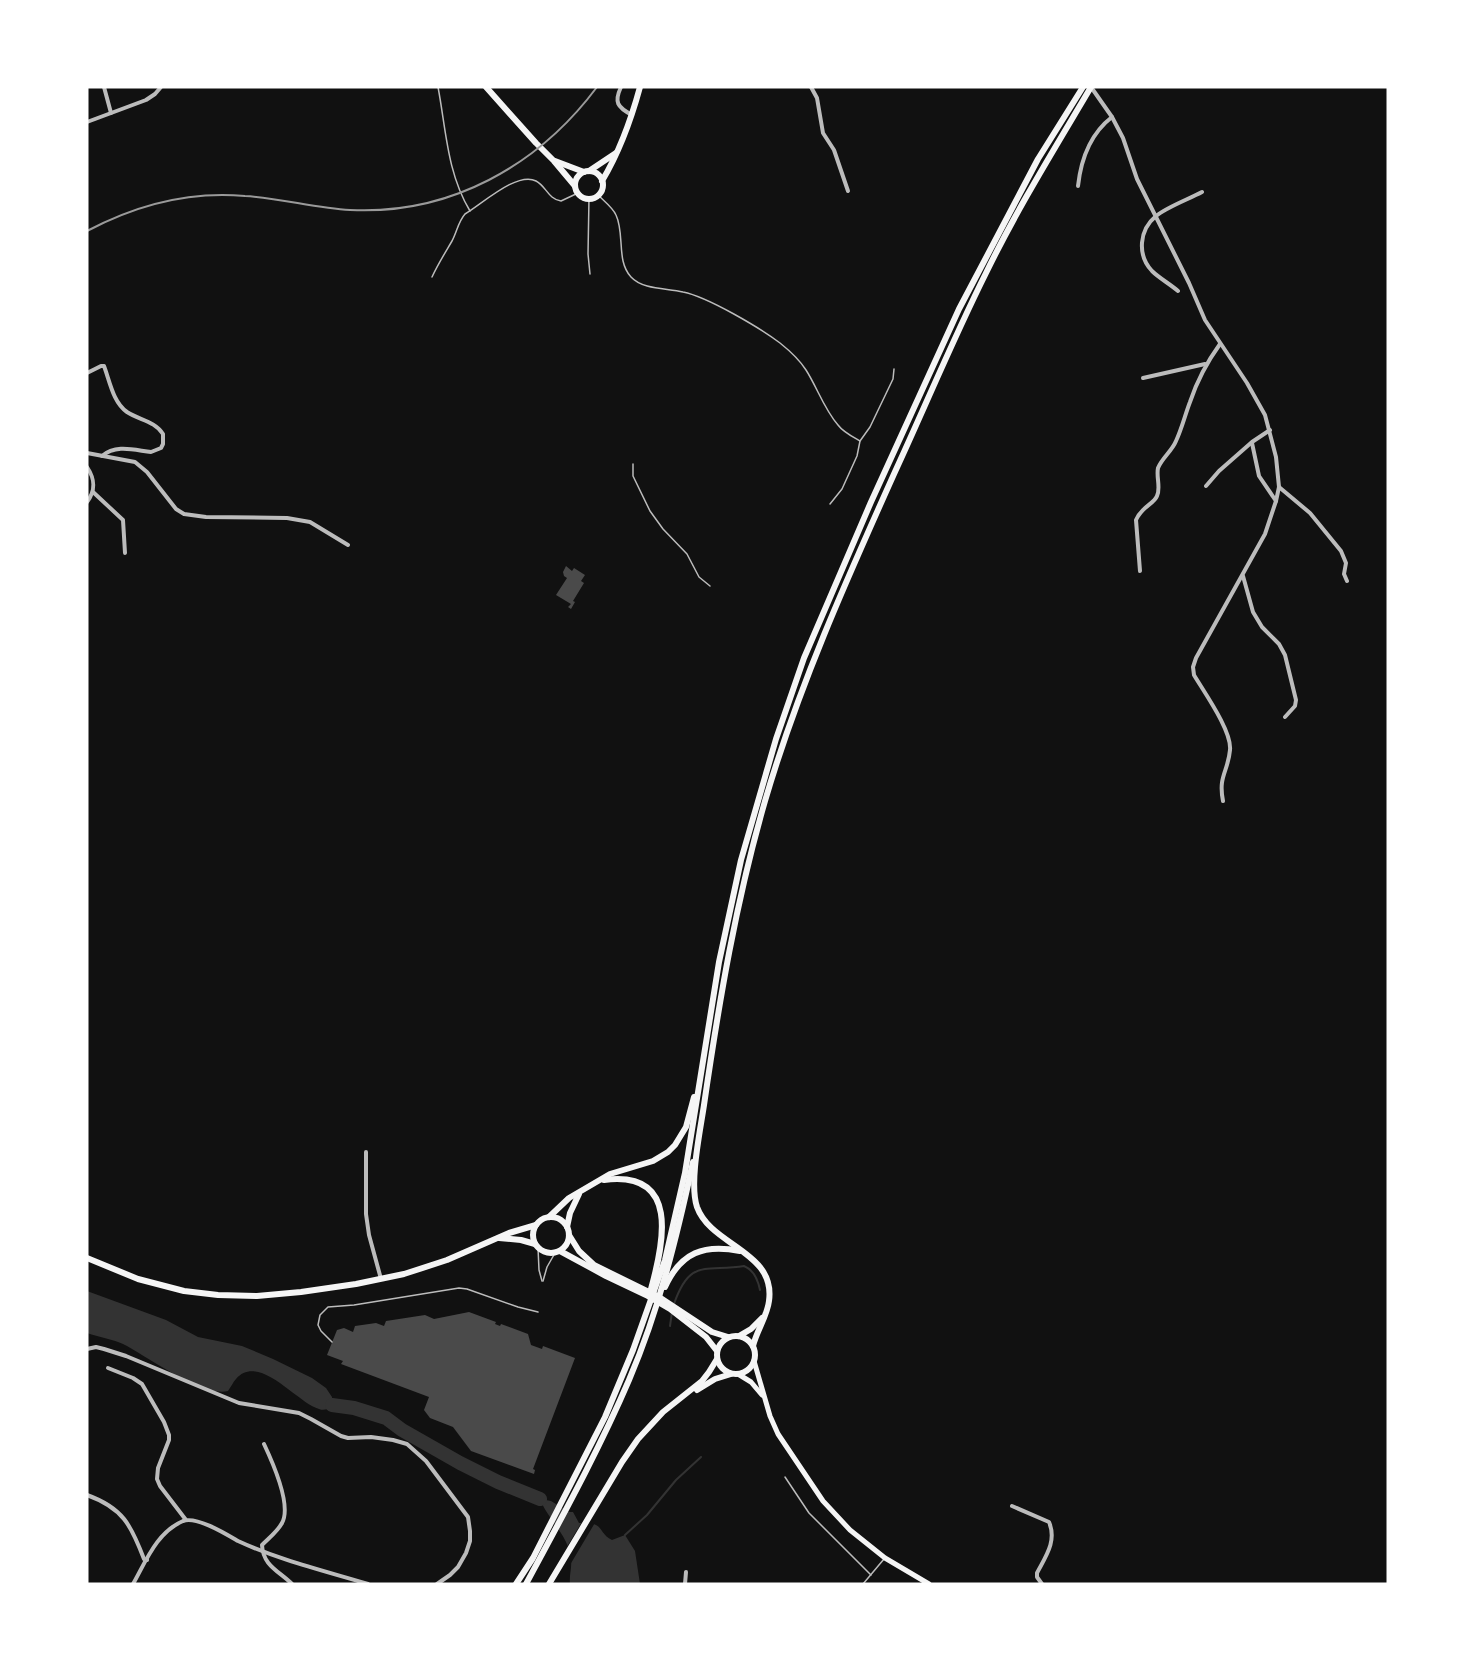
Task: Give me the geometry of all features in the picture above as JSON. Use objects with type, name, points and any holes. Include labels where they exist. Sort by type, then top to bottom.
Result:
[{"type":"main road","points":[[486,87],[585,198],[598,195],[602,188],[602,181],[626,135],[640,87]]},
{"type":"main road","points":[[575,1486],[619,1387],[665,1260],[678,1208],[719,962],[741,860],[776,739],[804,658],[875,491],[959,309],[1038,159],[1083,87]]},
{"type":"main road","points":[[753,1346],[765,1316],[770,1294],[766,1277],[759,1264],[708,1226],[698,1209],[693,1186],[726,963],[744,881],[765,802],[783,741],[812,663],[879,506],[986,273],[1008,230],[1091,87]]},
{"type":"main road","points":[[576,190],[577,178],[616,153]]},
{"type":"main road","points":[[554,161],[597,174],[602,181]]},
{"type":"main road","points":[[87,1258],[138,1279],[184,1291],[235,1296],[295,1293],[381,1279],[429,1267],[509,1233],[536,1225],[549,1217],[569,1198],[610,1174],[653,1161],[668,1152],[686,1127],[702,1061]]},
{"type":"main road","points":[[654,1312],[678,1232],[701,1123]]},
{"type":"main road","points":[[601,1180],[620,1178],[639,1183],[653,1194],[661,1210],[663,1233],[645,1319]]},
{"type":"main road","points":[[567,1227],[570,1213],[579,1193]]},
{"type":"main road","points":[[549,1217],[560,1219],[567,1227],[579,1251],[588,1260],[712,1332],[728,1337],[739,1336],[765,1316]]},
{"type":"main road","points":[[536,1225],[533,1234],[536,1246]]},
{"type":"main road","points":[[557,1252],[567,1245],[570,1235]]},
{"type":"main road","points":[[498,1238],[521,1240],[545,1252],[557,1252],[618,1279]]},
{"type":"main road","points":[[526,1584],[628,1380],[654,1312],[677,1265],[695,1253],[714,1248],[741,1251]]},
{"type":"main road","points":[[690,1321],[710,1340],[717,1351]]},
{"type":"main road","points":[[612,1483],[641,1441],[665,1415],[700,1387],[716,1378],[748,1370],[754,1361],[753,1346],[739,1336]]},
{"type":"main road","points":[[728,1337],[720,1343],[717,1351],[717,1359],[721,1368],[751,1382],[765,1398]]},
{"type":"main road","points":[[551,1584],[628,1453],[663,1412],[702,1381],[717,1359]]},
{"type":"main road","points":[[754,1361],[770,1416],[778,1434],[816,1492],[850,1530],[885,1558],[929,1584]]},
{"type":"main road","points":[[516,1584],[547,1539]]},
{"type":"street","points":[[104,87],[111,113]]},
{"type":"street","points":[[87,122],[146,100],[160,87]]},
{"type":"street","points":[[621,87],[618,105],[632,115]]},
{"type":"street","points":[[811,87],[817,98],[823,133],[834,150],[848,191]]},
{"type":"street","points":[[1091,87],[1112,117],[1123,138],[1137,179],[1189,283],[1204,320],[1257,398],[1270,430],[1276,457],[1279,487],[1265,534],[1193,667],[1194,675],[1223,725],[1230,746],[1220,789],[1223,801]]},
{"type":"street","points":[[1078,186],[1084,156],[1093,135],[1112,117]]},
{"type":"street","points":[[1178,291],[1148,266],[1142,249],[1142,235],[1156,216],[1202,192]]},
{"type":"street","points":[[1140,571],[1136,519],[1140,512],[1156,499],[1158,468],[1174,446],[1206,364],[1220,344]]},
{"type":"street","points":[[1143,378],[1206,364]]},
{"type":"street","points":[[87,373],[104,366],[118,403],[126,411],[155,425],[163,434],[164,444],[156,451],[121,448],[109,450],[101,457]]},
{"type":"street","points":[[1206,486],[1219,471],[1252,442],[1270,430]]},
{"type":"street","points":[[1252,442],[1259,476],[1276,501]]},
{"type":"street","points":[[87,453],[135,462],[140,465],[176,509],[184,514],[206,517],[287,518],[310,522],[348,545]]},
{"type":"street","points":[[87,467],[92,480],[93,492],[87,502]]},
{"type":"street","points":[[1279,487],[1311,513],[1341,551],[1346,563],[1344,574],[1347,581]]},
{"type":"street","points":[[93,492],[123,520],[125,526],[124,553]]},
{"type":"street","points":[[1243,575],[1253,612],[1285,654],[1296,700],[1295,706],[1285,717]]},
{"type":"street","points":[[366,1152],[366,1214],[381,1279]]},
{"type":"street","points":[[87,1349],[96,1347],[112,1352],[239,1403],[299,1413],[340,1437],[371,1437],[407,1444],[426,1461],[468,1516],[470,1540],[466,1553],[458,1567],[437,1584]]},
{"type":"street","points":[[108,1368],[142,1384],[164,1422],[169,1440],[159,1468],[158,1479],[160,1486],[186,1520]]},
{"type":"street","points":[[264,1444],[278,1473],[284,1512],[282,1523],[262,1545],[262,1550],[271,1567],[292,1584]]},
{"type":"street","points":[[87,1495],[108,1504],[125,1520],[132,1530],[144,1559],[147,1560]]},
{"type":"street","points":[[1012,1506],[1049,1522],[1051,1526],[1053,1543],[1037,1573],[1042,1584]]},
{"type":"street","points":[[133,1584],[157,1542],[166,1531],[186,1520],[200,1522],[250,1546],[368,1584]]},
{"type":"street","points":[[685,1584],[686,1572]]},
{"type":"lane","points":[[438,87],[448,153],[456,182],[470,211]]},
{"type":"lane","points":[[432,277],[453,239],[461,218],[507,186],[522,180],[533,180],[538,182],[551,197],[561,201],[567,200],[576,190]]},
{"type":"lane","points":[[598,195],[616,214],[620,225],[625,265],[632,279],[703,299],[779,342],[806,369],[839,428],[860,441]]},
{"type":"lane","points":[[589,198],[590,274]]},
{"type":"lane","points":[[830,504],[842,489],[860,441],[870,427],[893,379],[894,369]]},
{"type":"lane","points":[[633,464],[633,477],[650,511],[663,529],[687,554],[699,577],[710,586]]},
{"type":"lane","points":[[536,1246],[542,1281],[547,1267],[557,1252]]},
{"type":"lane","points":[[332,1342],[318,1325],[320,1315],[328,1307],[459,1288],[538,1312]]},
{"type":"lane","points":[[785,1477],[809,1513],[871,1575]]},
{"type":"lane","points":[[863,1584],[885,1558]]},
{"type":"shaded area","points":[[87,1291],[166,1320],[198,1337],[242,1346],[273,1359],[312,1378],[326,1388],[332,1397],[332,1407],[322,1410],[310,1405],[267,1375],[256,1372],[245,1372],[236,1379],[228,1391],[204,1388],[175,1375],[123,1344],[87,1333]]},
{"type":"shaded area","points":[[540,1499],[551,1501],[573,1512],[579,1523],[596,1525],[612,1540],[625,1535],[635,1551],[640,1584],[570,1584],[570,1552]]},
{"type":"pier","points":[[583,1520],[596,1521],[567,1570],[568,1559],[565,1550]]},
{"type":"building","points":[[566,566],[572,571],[574,568],[585,575],[581,581],[584,583],[571,609],[568,607],[571,604],[556,595],[567,578],[563,572]]},
{"type":"building","points":[[469,1312],[496,1322],[495,1324],[500,1326],[501,1324],[528,1334],[531,1345],[542,1349],[543,1346],[575,1358],[533,1469],[534,1474],[471,1451],[453,1427],[430,1418],[424,1410],[429,1397],[341,1364],[343,1361],[327,1355],[337,1330],[344,1328],[353,1332],[355,1326],[376,1323],[384,1326],[386,1321],[425,1315],[434,1319]]},
{"type":"waterway","points":[[674,1304],[686,1280],[700,1270],[744,1266],[755,1276],[760,1290]]},
{"type":"waterway","points":[[670,1326],[672,1312]]},
{"type":"waterway","points":[[332,1405],[354,1408],[386,1418],[402,1430],[460,1463],[540,1499]]},
{"type":"waterway","points":[[625,1535],[647,1515],[676,1480],[701,1457]]},
{"type":"railway","points":[[87,231],[144,207],[204,196],[258,197],[350,210],[387,209],[422,204],[457,194],[489,180],[519,162],[548,140],[574,115],[597,87]]}]
